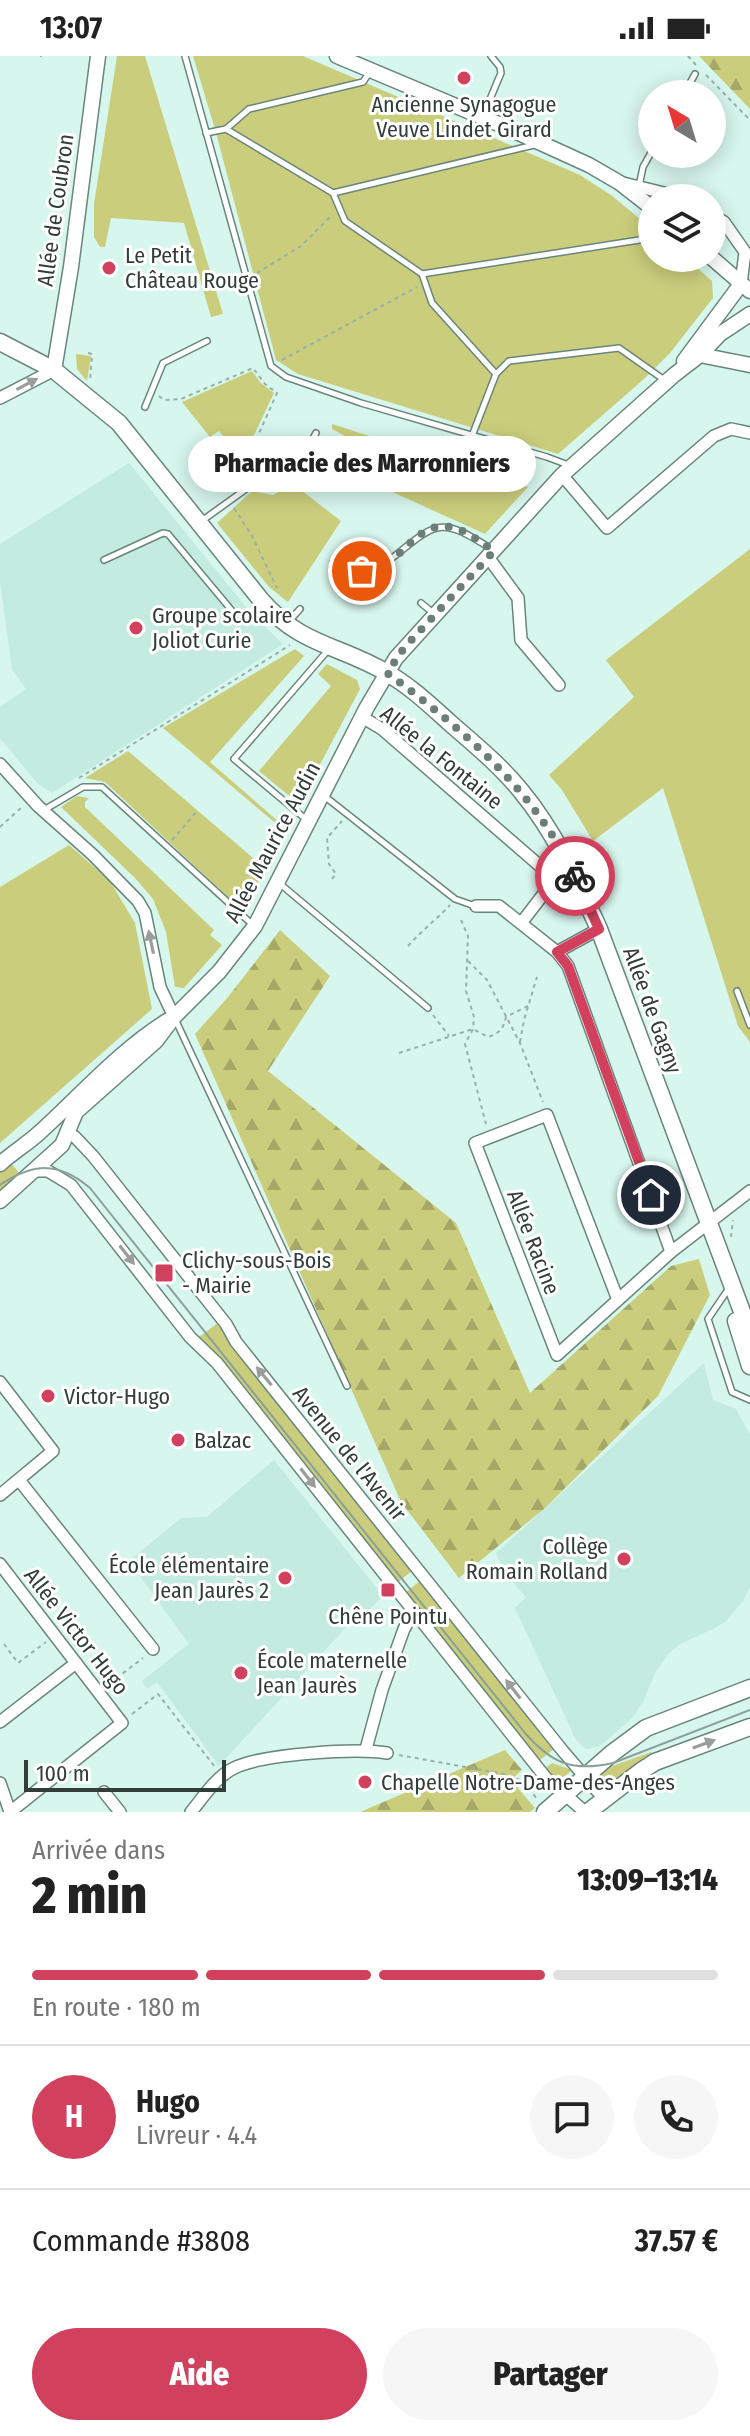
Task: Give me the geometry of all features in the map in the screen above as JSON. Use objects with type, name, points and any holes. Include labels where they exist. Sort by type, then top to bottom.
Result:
[{"type":"main road","name":"Allée de Gagny","points":[[0,342],[54,370],[119,423],[264,604],[285,625],[330,649],[387,673],[425,701],[506,774],[529,801],[572,871],[599,929],[750,1333]]},
{"type":"main road","name":"Allée de Gagny","points":[[708,1224],[750,1366]]},
{"type":"main road","points":[[543,1808],[564,1795],[646,1728],[750,1688]]},
{"type":"main road","points":[[587,1812],[655,1762],[750,1727]]},
{"type":"street","name":"Allée de Coubron","points":[[54,370],[71,267],[98,56]]},
{"type":"street","points":[[341,57],[540,143],[620,183],[638,197]]},
{"type":"street","points":[[620,183],[638,187]]},
{"type":"street","points":[[670,378],[746,288],[745,252],[726,224]]},
{"type":"street","points":[[726,270],[746,288]]},
{"type":"street","points":[[670,378],[700,355],[720,334],[750,314]]},
{"type":"street","points":[[700,355],[750,365]]},
{"type":"street","points":[[0,398],[54,370]]},
{"type":"street","name":"Allée Maurice Audin","points":[[66,1132],[76,1112],[156,1041],[174,1017],[219,972],[255,926],[362,717],[396,658],[567,471],[670,378]]},
{"type":"street","points":[[567,471],[607,528],[714,436],[731,429],[750,433]]},
{"type":"street","points":[[491,554],[518,598],[521,640],[559,685]]},
{"type":"street","name":"Allée la Fontaine","points":[[362,717],[382,729],[555,879]]},
{"type":"street","points":[[0,764],[43,811],[93,855],[138,901],[145,913],[160,987],[174,1017]]},
{"type":"street","points":[[522,922],[555,879],[572,871]]},
{"type":"street","points":[[476,906],[499,906],[557,952],[568,966],[671,1252]]},
{"type":"street","points":[[557,952],[599,929]]},
{"type":"street","name":"Allée Maurice Audin","points":[[0,1164],[46,1127],[149,1032],[174,1017]]},
{"type":"street","points":[[490,1137],[547,1115],[618,1300],[671,1252],[750,1191]]},
{"type":"street","points":[[0,1201],[52,1149],[65,1141],[66,1132],[61,1124],[46,1127],[44,1142],[52,1149],[55,1174]]},
{"type":"street","name":"Avenue de l'Avenir","points":[[66,1132],[93,1156],[226,1324],[236,1342],[604,1799]]},
{"type":"street","name":"Allée Racine","points":[[490,1137],[475,1143],[557,1355],[618,1300]]},
{"type":"street","points":[[33,1171],[55,1174],[78,1194],[190,1337],[217,1363],[546,1778],[587,1812]]},
{"type":"street","points":[[0,1382],[53,1451],[0,1495]]},
{"type":"street","points":[[19,1480],[153,1649]]},
{"type":"street","name":"Allée Victor Hugo","points":[[0,1564],[122,1723]]},
{"type":"street","points":[[366,1749],[391,1664],[404,1629],[416,1614]]},
{"type":"street","points":[[0,1722],[76,1663]]},
{"type":"street","points":[[0,1783],[10,1812],[122,1723]]},
{"type":"street","points":[[191,1812],[211,1786],[233,1768],[261,1759],[366,1749],[387,1753]]},
{"type":"street","points":[[104,1792],[120,1812]]},
{"type":"lane","points":[[185,56],[271,366],[286,377],[551,458],[567,471]]},
{"type":"lane","points":[[482,117],[501,73],[491,56]]},
{"type":"lane","points":[[206,133],[226,129],[249,109],[363,82],[371,70]]},
{"type":"lane","points":[[692,80],[695,74]]},
{"type":"lane","points":[[226,129],[333,193],[345,221],[422,274],[432,303],[496,374]]},
{"type":"lane","points":[[333,193],[540,143]]},
{"type":"lane","points":[[422,274],[638,240]]},
{"type":"lane","points":[[145,407],[163,363],[207,341]]},
{"type":"lane","points":[[472,436],[496,374],[509,361],[619,348],[670,378]]},
{"type":"lane","points":[[199,523],[253,484],[276,488],[291,479],[316,433]]},
{"type":"lane","points":[[333,562],[362,571],[380,567],[426,531],[448,526],[464,532],[491,554]]},
{"type":"lane","points":[[104,560],[163,533],[168,534],[233,612],[250,615],[264,604]]},
{"type":"lane","points":[[421,603],[435,614]]},
{"type":"lane","points":[[285,625],[300,609]]},
{"type":"lane","points":[[309,821],[234,759],[330,649]]},
{"type":"lane","points":[[43,811],[83,787],[102,787],[255,926]]},
{"type":"lane","points":[[323,795],[455,899],[476,906]]},
{"type":"lane","points":[[278,882],[428,1008]]},
{"type":"lane","points":[[737,991],[750,1025]]},
{"type":"lane","points":[[174,1017],[347,1386]]},
{"type":"lane","points":[[727,1291],[708,1319],[732,1392],[750,1400]]},
{"type":"path","points":[[688,56],[750,120]]},
{"type":"path","points":[[246,280],[301,246],[339,207]]},
{"type":"path","points":[[271,366],[425,282]]},
{"type":"path","points":[[88,353],[92,354],[89,385]]},
{"type":"path","points":[[145,407],[156,393],[164,400],[181,399],[255,368],[265,384],[278,392],[229,500],[252,536],[277,588]]},
{"type":"path","points":[[70,784],[304,636]]},
{"type":"path","points":[[0,827],[31,798]]},
{"type":"path","points":[[166,846],[198,810]]},
{"type":"path","points":[[332,879],[336,874],[329,864],[327,838],[347,814]]},
{"type":"path","points":[[408,946],[455,899]]},
{"type":"path","points":[[461,920],[468,936],[466,991],[474,1017],[473,1029],[465,1044],[490,1137]]},
{"type":"path","points":[[467,960],[487,980],[520,1043],[547,1115]]},
{"type":"path","points":[[520,1043],[537,977]]},
{"type":"path","points":[[399,1053],[473,1029],[488,1037],[498,1033],[506,1017],[528,1006]]},
{"type":"path","points":[[428,1008],[449,1037]]},
{"type":"path","points":[[732,1241],[730,1232],[735,1216]]},
{"type":"path","points":[[4,1644],[18,1663],[55,1635]]},
{"type":"path","points":[[99,1692],[153,1649]]},
{"type":"path","points":[[122,1723],[158,1694],[222,1777]]},
{"type":"path","points":[[387,1753],[523,1781],[543,1808]]},
{"type":"shaded area","name":"Groupe scolaire Joliot Curie","points":[[129,463],[250,612],[283,644],[52,793],[37,783],[0,738],[0,707],[26,689],[12,669],[0,582],[0,544]]},
{"type":"shaded area","name":"Collège Romain Rolland","points":[[704,1363],[713,1400],[736,1409],[750,1435],[750,1587],[743,1601],[725,1622],[680,1644],[669,1653],[633,1717],[600,1746],[586,1749],[576,1740],[515,1608],[526,1597],[505,1573],[496,1553]]},
{"type":"shaded area","points":[[274,1460],[383,1596],[350,1623],[219,1766],[157,1682],[147,1689],[142,1681],[189,1644],[129,1561],[181,1518],[207,1517]]},
{"type":"green space","points":[[117,56],[145,56],[223,314],[211,317],[184,223],[111,218],[105,247],[100,247],[94,237],[94,204]]},
{"type":"green space","points":[[193,56],[303,56],[580,175],[638,217],[638,272],[702,272],[712,281],[713,298],[670,353],[558,454],[298,374],[276,360]]},
{"type":"green space","points":[[699,56],[750,56],[750,109],[726,84],[726,80],[722,80]]},
{"type":"green space","points":[[76,354],[91,356],[87,381],[77,369]]},
{"type":"green space","points":[[252,371],[274,393],[242,460],[219,431],[210,437],[182,402]]},
{"type":"green space","points":[[332,424],[528,487],[485,534],[366,480],[345,476],[358,443],[332,429]]},
{"type":"green space","points":[[293,484],[341,521],[288,602],[269,587],[217,523],[252,491],[273,495]]},
{"type":"green space","points":[[750,549],[750,1042],[738,1026],[663,788],[593,841],[562,790],[549,775],[634,697],[606,660]]},
{"type":"green space","points":[[295,649],[304,656],[210,762],[287,829],[286,832],[163,728]]},
{"type":"green space","points":[[327,664],[357,680],[360,689],[299,804],[259,771],[331,686],[318,674]]},
{"type":"green space","points":[[128,751],[266,869],[243,911],[105,782],[85,778]]},
{"type":"green space","points":[[77,796],[89,798],[85,807],[214,930],[210,935],[222,945],[184,988],[175,987],[166,932],[153,899],[61,807]]},
{"type":"green space","points":[[69,845],[110,881],[135,923],[152,1009],[0,1143],[0,887]]},
{"type":"green space","points":[[280,930],[330,976],[268,1071],[456,1223],[530,1393],[671,1266],[699,1259],[710,1295],[658,1396],[544,1509],[459,1578],[401,1502],[195,1034]]},
{"type":"green space","points":[[10,1162],[21,1175],[0,1194],[0,1171]]},
{"type":"green space","points":[[219,1322],[413,1570],[397,1583],[199,1337]]},
{"type":"green space","points":[[421,1580],[555,1748],[540,1760],[405,1593]]},
{"type":"green space","points":[[505,1750],[522,1770],[511,1780],[535,1808],[530,1812],[360,1812]]},
{"type":"green space","points":[[651,1752],[654,1758],[604,1791],[593,1778],[601,1770]]},
{"type":"green space","points":[[552,1763],[572,1770],[558,1782],[545,1768]]},
{"type":"tram line","points":[[0,1185],[24,1172],[46,1168],[68,1173],[90,1188],[525,1733],[545,1752],[575,1766],[599,1766],[750,1710]]},
{"type":"way so far","points":[[362,571],[385,564],[435,527],[448,526],[464,532],[494,551],[404,648],[387,673],[425,701],[506,774],[529,801],[575,876]]},
{"type":"place","name":"Ancienne Synagogue Veuve Lindet Girard","points":[[464,78]]},
{"type":"place","name":"Le Petit Château Rouge","points":[[109,268]]},
{"type":"place","name":"Pharmacie des Marronniers","points":[[362,571]]},
{"type":"place","name":"Groupe scolaire Joliot Curie","points":[[136,628]]},
{"type":"place","name":"Clichy-sous-Bois - Mairie","points":[[164,1273]]},
{"type":"place","name":"Victor-Hugo","points":[[48,1396]]},
{"type":"place","name":"Balzac","points":[[178,1440]]},
{"type":"place","name":"Collège Romain Rolland","points":[[624,1559]]},
{"type":"place","name":"École élémentaire Jean Jaurès 2","points":[[285,1578]]},
{"type":"place","name":"Chêne Pointu","points":[[388,1590]]},
{"type":"place","name":"École maternelle Jean Jaurès","points":[[241,1673]]},
{"type":"place","name":"Chapelle Notre-Dame-des-Anges","points":[[365,1782]]},
{"type":"route","points":[[575,876],[599,929],[557,952],[568,966],[651,1195]]}]
